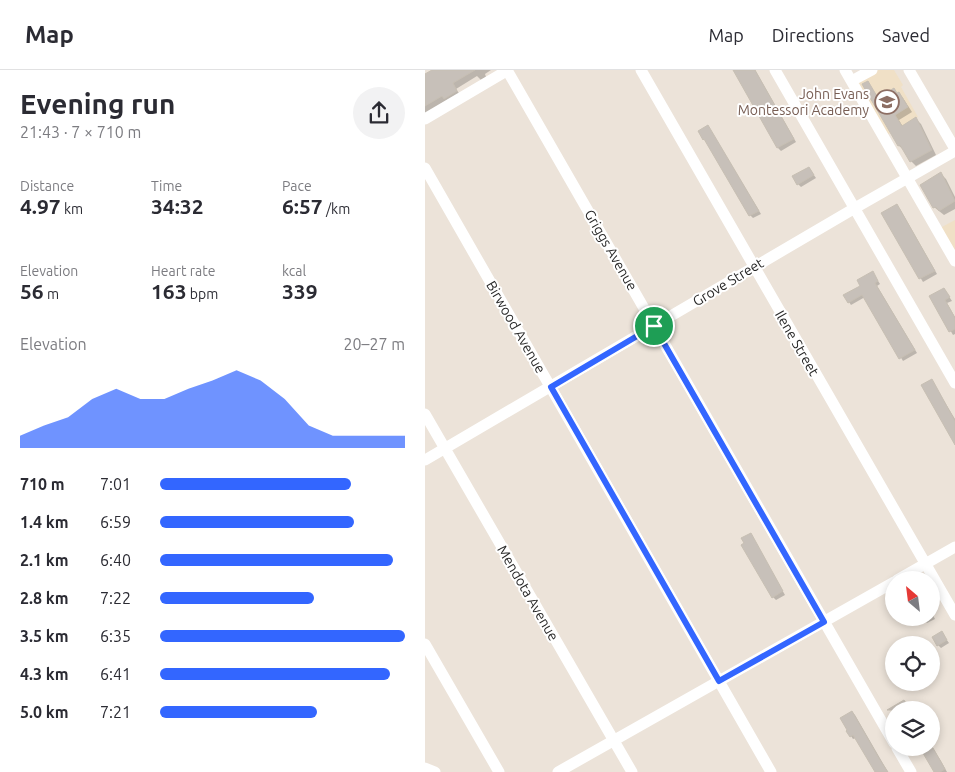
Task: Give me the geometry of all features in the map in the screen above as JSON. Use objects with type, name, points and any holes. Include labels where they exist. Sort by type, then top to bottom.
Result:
[{"type":"street","points":[[425,120],[507,70]]},
{"type":"street","name":"Griggs Avenue","points":[[507,70],[885,727]]},
{"type":"street","name":"Ilene Street","points":[[641,70],[955,615]]},
{"type":"street","points":[[775,70],[955,383]]},
{"type":"street","points":[[845,70],[955,262]]},
{"type":"street","points":[[857,78],[872,70]]},
{"type":"street","points":[[909,70],[955,150]]},
{"type":"street","name":"Grove Street","points":[[425,460],[955,150]]},
{"type":"street","name":"Birwood Avenue","points":[[425,168],[771,772]]},
{"type":"street","name":"Mendota Avenue","points":[[425,414],[632,772]]},
{"type":"street","points":[[912,571],[955,547]]},
{"type":"street","points":[[558,772],[885,587]]},
{"type":"street","points":[[425,644],[499,772]]},
{"type":"street","points":[[902,756],[911,772]]},
{"type":"street","points":[[490,772],[494,761]]},
{"type":"street","points":[[425,768],[435,772]]},
{"type":"shaded area","name":"John Evans Montessori Academy","points":[[863,70],[894,70],[918,117],[885,136],[850,77]]},
{"type":"shaded area","points":[[955,220],[955,254],[940,228]]},
{"type":"building","points":[[432,70],[475,70],[453,83],[457,91],[444,99],[442,96],[425,106],[425,74]]},
{"type":"building","points":[[733,70],[755,70],[794,139],[777,148]]},
{"type":"building","points":[[868,81],[878,98],[894,88],[897,93],[899,92],[908,107],[895,115],[902,126],[916,117],[932,150],[910,162],[900,145],[898,146],[862,84]]},
{"type":"building","points":[[708,125],[759,211],[749,216],[703,140],[698,131]]},
{"type":"building","points":[[809,167],[814,175],[797,185],[792,176]]},
{"type":"building","points":[[941,172],[955,201],[939,211],[936,207],[933,208],[920,185]]},
{"type":"building","points":[[897,204],[935,271],[919,279],[881,213]]},
{"type":"building","points":[[873,271],[878,281],[875,283],[915,350],[899,359],[862,295],[848,303],[843,295],[860,286],[857,280]]},
{"type":"building","points":[[944,288],[950,297],[945,300],[955,318],[955,329],[949,332],[929,296]]},
{"type":"building","points":[[932,379],[955,421],[955,445],[921,385]]},
{"type":"building","points":[[751,533],[783,591],[772,598],[741,545],[744,543],[741,538]]},
{"type":"building","points":[[942,631],[947,640],[940,644],[940,636],[934,636]]},
{"type":"building","points":[[852,711],[888,772],[875,772],[853,735],[850,737],[846,731],[840,718]]},
{"type":"building","points":[[925,756],[938,756],[945,769],[940,772],[934,772]]},
{"type":"place","name":"John Evans Montessori Academy","points":[[887,102]]},
{"type":"route","points":[[654,326],[824,622],[719,681],[551,387],[654,326]]}]
